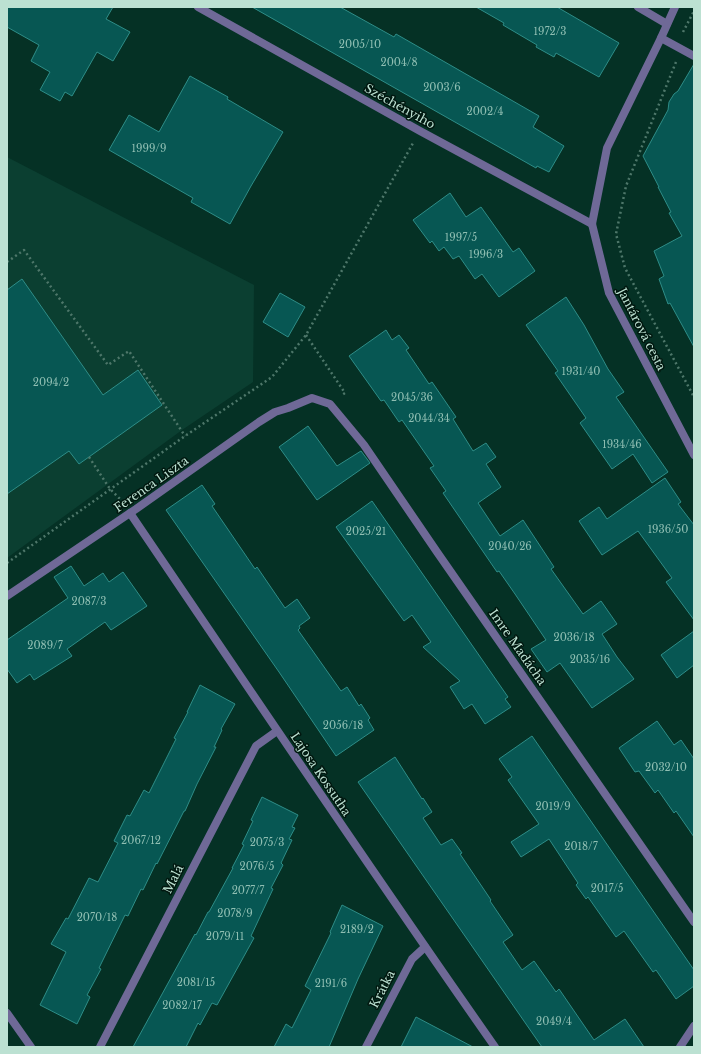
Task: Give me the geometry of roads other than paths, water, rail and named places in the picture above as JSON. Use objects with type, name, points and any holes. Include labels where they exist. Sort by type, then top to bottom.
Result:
[{"type":"street","name":"Széchényiho","points":[[198,7],[420,131],[592,224]]},
{"type":"street","points":[[638,7],[667,24]]},
{"type":"street","name":"Jantárová cesta","points":[[675,7],[607,148],[592,224],[609,293],[694,455]]},
{"type":"street","points":[[661,38],[694,56]]},
{"type":"street","name":"Ferenca Liszta","points":[[7,596],[275,412],[312,398],[330,404]]},
{"type":"street","name":"Imre Madácha","points":[[330,404],[364,444],[437,552],[694,922]]},
{"type":"street","name":"Lajosa Kossutha","points":[[130,513],[277,732],[495,1047]]},
{"type":"street","name":"Malá","points":[[100,1047],[256,746],[277,732]]},
{"type":"street","name":"Krátka","points":[[366,1047],[412,959],[425,947]]},
{"type":"street","points":[[7,1013],[31,1047]]},
{"type":"street","points":[[680,1047],[694,1026]]}]
